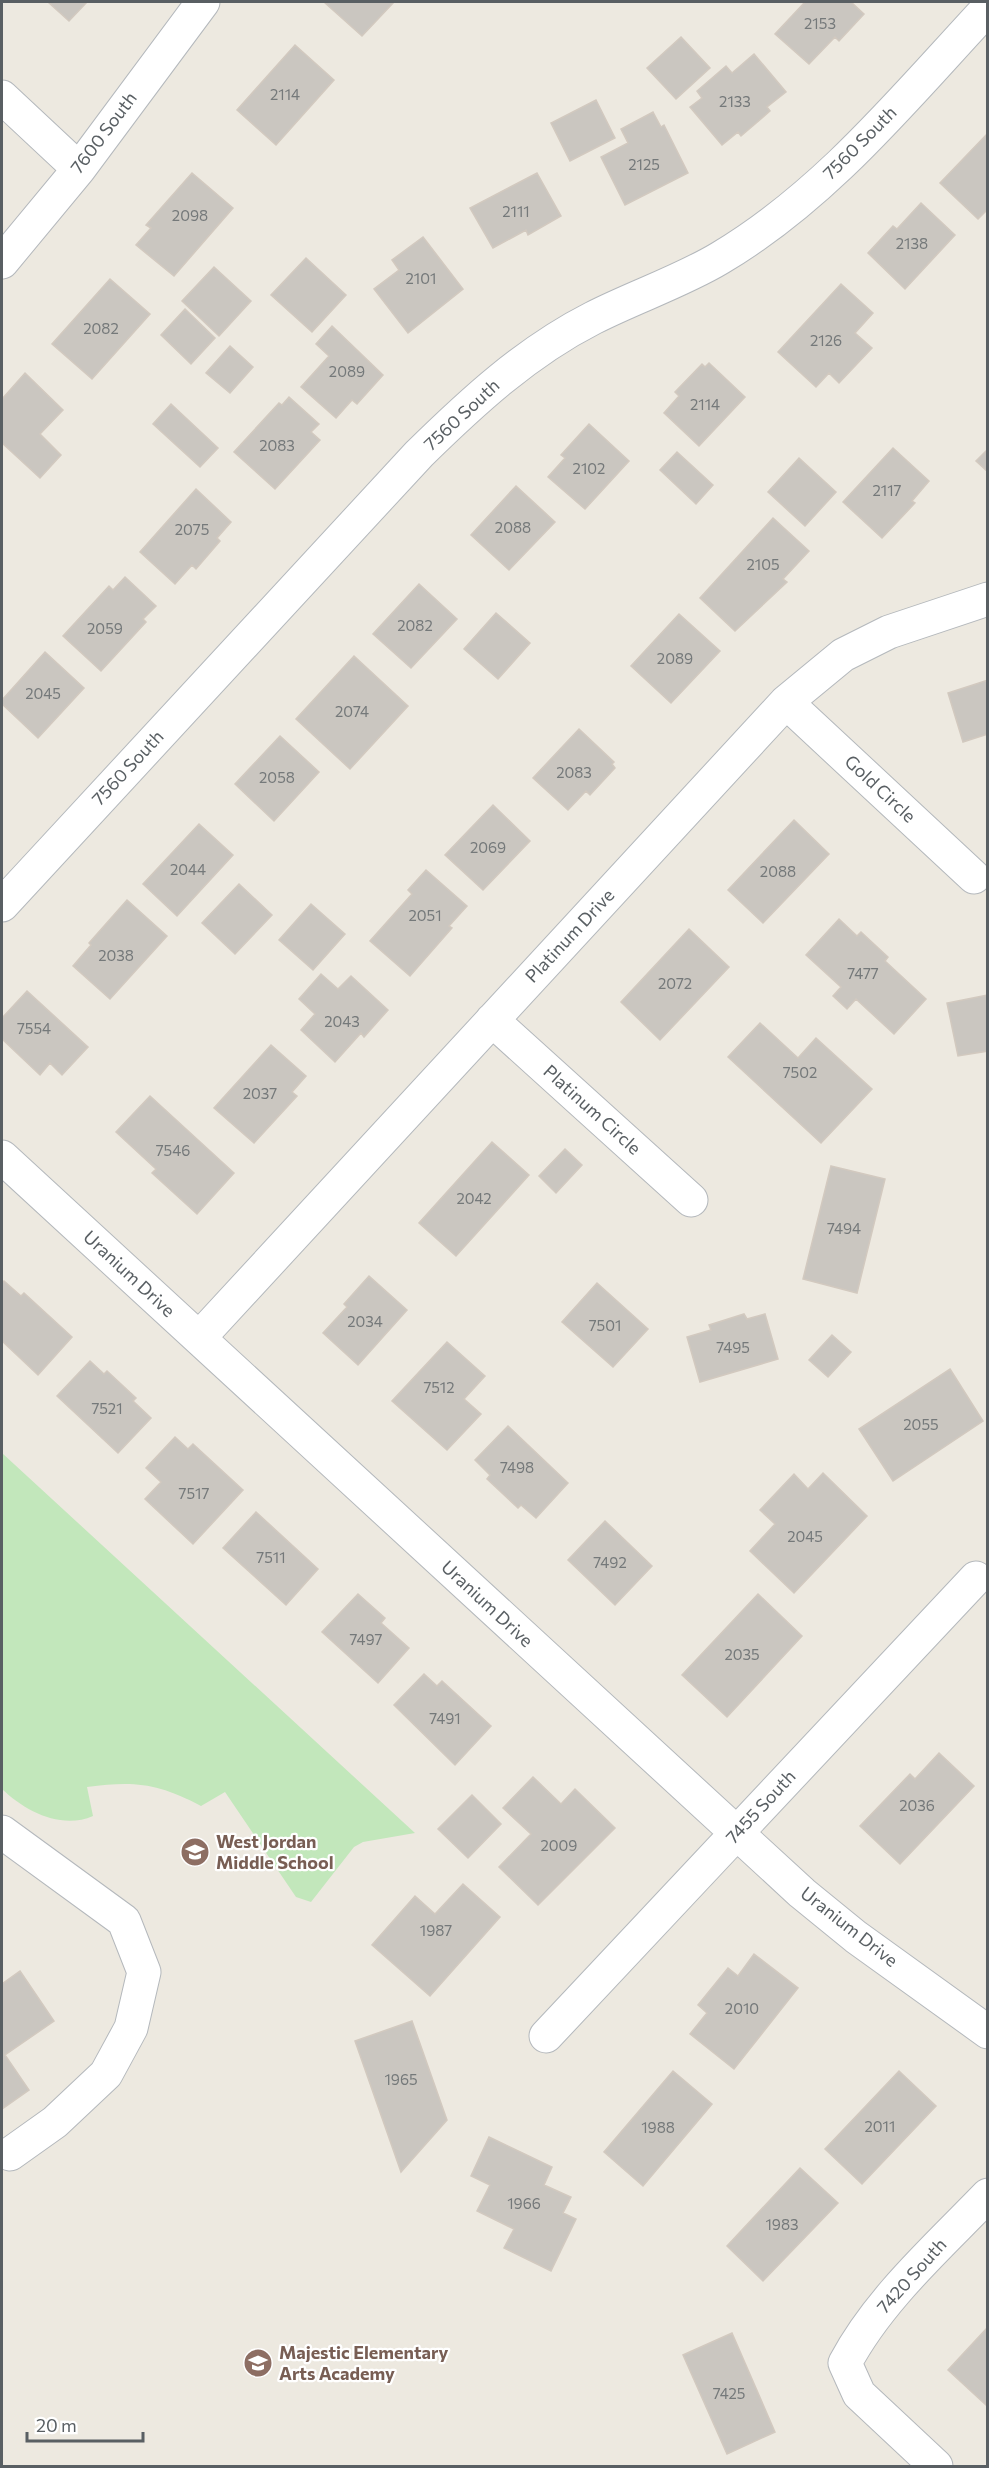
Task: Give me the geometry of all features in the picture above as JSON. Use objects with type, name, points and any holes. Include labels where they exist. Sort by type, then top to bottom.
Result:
[{"type":"street","name":"7600 South","points":[[2,262],[79,169],[203,2]]},
{"type":"street","name":"7560 South","points":[[2,905],[419,454],[474,400],[525,360],[591,319],[720,258],[788,211],[843,163],[987,8]]},
{"type":"street","points":[[2,97],[79,169]]},
{"type":"street","name":"Platinum Drive","points":[[199,1338],[786,702],[853,650],[889,632],[987,600]]},
{"type":"street","name":"Gold Circle","points":[[786,702],[974,877]]},
{"type":"street","name":"Platinum Circle","points":[[492,1020],[691,1200]]},
{"type":"street","name":"Uranium Drive","points":[[2,1157],[736,1833],[856,1937],[987,2032]]},
{"type":"street","name":"7455 South","points":[[546,2036],[976,1578]]},
{"type":"street","points":[[2,1832],[124,1921],[144,1972],[131,2028],[106,2074],[55,2122],[10,2154]]},
{"type":"street","name":"7420 South","points":[[936,2466],[859,2394],[845,2364],[860,2335],[893,2295],[987,2194]]},
{"type":"green space","points":[[2,1453],[415,1833],[363,1842],[354,1847],[311,1902],[296,1897],[225,1792],[201,1806],[171,1792],[146,1786],[119,1784],[87,1787],[93,1816],[69,1821],[32,1811],[2,1789]]},
{"type":"building","points":[[48,2],[87,2],[69,21]]},
{"type":"building","points":[[324,2],[394,2],[362,36]]},
{"type":"building","points":[[805,2],[851,2],[864,14],[839,41],[835,37],[809,64],[775,34]]},
{"type":"building","points":[[681,37],[710,68],[676,99],[647,68]]},
{"type":"building","points":[[295,45],[334,80],[276,145],[237,110]]},
{"type":"building","points":[[754,54],[786,92],[767,107],[770,111],[741,136],[738,132],[722,145],[690,107],[702,98],[697,91],[726,66],[732,73]]},
{"type":"building","points":[[596,100],[615,138],[570,161],[551,123]]},
{"type":"building","points":[[653,112],[661,127],[664,125],[688,173],[625,205],[601,157],[628,143],[621,129]]},
{"type":"building","points":[[987,134],[988,209],[978,219],[940,183]]},
{"type":"building","points":[[192,173],[233,208],[174,276],[136,245],[151,228],[146,225]]},
{"type":"building","points":[[537,173],[561,216],[528,235],[526,230],[493,248],[470,208]]},
{"type":"building","points":[[921,203],[955,235],[905,289],[868,253],[893,226],[897,229]]},
{"type":"building","points":[[423,237],[463,289],[408,333],[374,289],[399,270],[392,260]]},
{"type":"building","points":[[306,258],[346,295],[312,332],[271,295]]},
{"type":"building","points":[[214,267],[251,301],[219,336],[182,301]]},
{"type":"building","points":[[110,279],[150,314],[92,379],[52,344]]},
{"type":"building","points":[[841,284],[873,313],[855,333],[872,348],[839,383],[829,373],[816,387],[778,352]]},
{"type":"building","points":[[185,309],[215,338],[191,364],[161,335]]},
{"type":"building","points":[[332,326],[383,375],[357,404],[352,400],[336,418],[301,387],[329,356],[316,344]]},
{"type":"building","points":[[230,346],[253,367],[230,393],[206,373]]},
{"type":"building","points":[[709,363],[745,397],[699,446],[664,413],[679,396],[675,392],[702,364],[705,367]]},
{"type":"building","points":[[25,373],[63,410],[40,434],[61,455],[40,478],[2,443],[2,399]]},
{"type":"building","points":[[289,397],[319,424],[311,432],[320,440],[275,489],[234,452],[279,403],[282,405]]},
{"type":"building","points":[[171,404],[218,448],[200,467],[153,424]]},
{"type":"building","points":[[589,424],[629,461],[585,509],[548,477],[565,458],[561,455]]},
{"type":"building","points":[[893,448],[929,481],[912,501],[915,503],[882,538],[843,502]]},
{"type":"building","points":[[988,449],[988,472],[976,461]]},
{"type":"building","points":[[677,452],[713,485],[696,504],[660,470]]},
{"type":"building","points":[[799,458],[836,492],[805,526],[768,492]]},
{"type":"building","points":[[516,486],[555,522],[509,570],[471,535]]},
{"type":"building","points":[[196,489],[231,522],[217,538],[220,541],[196,569],[192,565],[175,584],[140,552]]},
{"type":"building","points":[[773,518],[809,551],[783,579],[787,582],[735,631],[700,598]]},
{"type":"building","points":[[125,577],[156,606],[143,619],[146,622],[101,671],[63,636],[109,586],[113,590]]},
{"type":"building","points":[[419,584],[457,619],[411,668],[373,634]]},
{"type":"building","points":[[496,613],[530,643],[498,679],[464,649]]},
{"type":"building","points":[[679,614],[720,651],[671,703],[631,666]]},
{"type":"building","points":[[45,652],[84,688],[38,738],[2,704],[2,700]]},
{"type":"building","points":[[354,656],[408,706],[350,769],[296,719]]},
{"type":"building","points":[[988,680],[988,734],[963,742],[948,693]]},
{"type":"building","points":[[579,729],[614,762],[612,764],[615,768],[590,795],[586,791],[568,810],[533,778]]},
{"type":"building","points":[[280,736],[319,772],[274,821],[235,784]]},
{"type":"building","points":[[493,805],[530,841],[483,890],[445,855]]},
{"type":"building","points":[[794,820],[829,854],[763,923],[728,890]]},
{"type":"building","points":[[199,824],[233,855],[177,916],[143,884]]},
{"type":"building","points":[[426,870],[467,906],[449,926],[452,928],[410,976],[370,941],[412,894],[408,890]]},
{"type":"building","points":[[239,884],[272,915],[235,954],[202,923]]},
{"type":"building","points":[[127,900],[167,936],[110,999],[73,966],[91,945],[89,943]]},
{"type":"building","points":[[311,904],[345,934],[313,970],[279,940]]},
{"type":"building","points":[[839,919],[857,936],[861,932],[888,957],[885,961],[926,999],[894,1034],[856,999],[847,1009],[833,996],[841,987],[806,955]]},
{"type":"building","points":[[689,929],[729,967],[660,1040],[621,1002]]},
{"type":"building","points":[[321,974],[338,989],[351,976],[388,1010],[364,1037],[361,1033],[335,1062],[301,1030],[315,1014],[299,999]]},
{"type":"building","points":[[27,991],[88,1047],[62,1075],[50,1063],[40,1075],[2,1039],[2,1018]]},
{"type":"building","points":[[988,995],[988,1051],[958,1056],[947,1003]]},
{"type":"building","points":[[760,1023],[798,1058],[816,1038],[872,1089],[821,1143],[728,1057]]},
{"type":"building","points":[[271,1045],[306,1076],[292,1092],[297,1096],[254,1143],[214,1108]]},
{"type":"building","points":[[150,1096],[234,1173],[197,1214],[152,1173],[156,1169],[116,1132]]},
{"type":"building","points":[[492,1142],[529,1175],[456,1256],[419,1223]]},
{"type":"building","points":[[565,1149],[582,1165],[556,1193],[539,1176]]},
{"type":"building","points":[[831,1166],[885,1179],[857,1293],[803,1279]]},
{"type":"building","points":[[369,1276],[407,1310],[358,1365],[323,1333],[347,1307],[344,1304]]},
{"type":"building","points":[[4,1281],[21,1296],[24,1293],[72,1337],[38,1375],[2,1341],[2,1283]]},
{"type":"building","points":[[597,1283],[648,1329],[613,1367],[562,1322]]},
{"type":"building","points":[[744,1314],[747,1319],[765,1314],[778,1359],[700,1382],[687,1337],[711,1330],[709,1325]]},
{"type":"building","points":[[832,1335],[851,1352],[828,1377],[809,1360]]},
{"type":"building","points":[[447,1342],[485,1376],[464,1399],[481,1414],[447,1450],[392,1401]]},
{"type":"building","points":[[90,1361],[104,1374],[107,1371],[136,1398],[133,1401],[151,1418],[118,1453],[57,1396]]},
{"type":"building","points":[[950,1369],[983,1421],[893,1481],[859,1429]]},
{"type":"building","points":[[508,1426],[568,1483],[536,1518],[521,1505],[518,1508],[487,1479],[490,1475],[475,1460]]},
{"type":"building","points":[[175,1437],[188,1449],[193,1444],[243,1490],[193,1544],[145,1499],[161,1482],[146,1468]]},
{"type":"building","points":[[823,1473],[867,1516],[794,1593],[750,1551],[775,1524],[760,1510],[794,1474],[808,1489]]},
{"type":"building","points":[[256,1512],[318,1569],[286,1605],[223,1548]]},
{"type":"building","points":[[605,1521],[652,1566],[615,1605],[568,1560]]},
{"type":"building","points":[[358,1594],[385,1618],[381,1623],[409,1648],[378,1683],[322,1632]]},
{"type":"building","points":[[758,1594],[802,1636],[727,1717],[682,1675]]},
{"type":"building","points":[[424,1674],[437,1686],[442,1681],[491,1726],[455,1765],[394,1705]]},
{"type":"building","points":[[939,1753],[974,1786],[900,1864],[860,1826],[910,1774],[915,1779]]},
{"type":"building","points":[[533,1777],[561,1804],[575,1789],[615,1828],[538,1905],[499,1867],[531,1834],[503,1808]]},
{"type":"building","points":[[472,1795],[501,1824],[468,1858],[438,1829]]},
{"type":"building","points":[[463,1884],[500,1917],[430,1996],[372,1945],[415,1896],[435,1914]]},
{"type":"building","points":[[754,1954],[798,1988],[734,2069],[690,2034],[707,2013],[698,2005],[728,1968],[738,1976]]},
{"type":"building","points":[[20,1971],[54,2021],[5,2055],[29,2090],[2,2109],[2,1984]]},
{"type":"building","points":[[412,2021],[447,2120],[401,2172],[355,2041]]},
{"type":"building","points":[[673,2071],[712,2104],[643,2186],[604,2152]]},
{"type":"building","points":[[899,2071],[936,2106],[862,2184],[825,2149]]},
{"type":"building","points":[[489,2137],[552,2167],[544,2185],[571,2197],[563,2213],[576,2219],[551,2271],[504,2248],[514,2229],[477,2211],[490,2185],[471,2176]]},
{"type":"building","points":[[800,2168],[838,2203],[763,2281],[727,2246]]},
{"type":"building","points":[[988,2327],[988,2403],[986,2405],[948,2370]]},
{"type":"building","points":[[732,2333],[775,2432],[727,2454],[683,2355]]},
{"type":"place","name":"West Jordan Middle School","points":[[195,1852]]},
{"type":"place","name":"Majestic Elementary Arts Academy","points":[[258,2363]]}]
